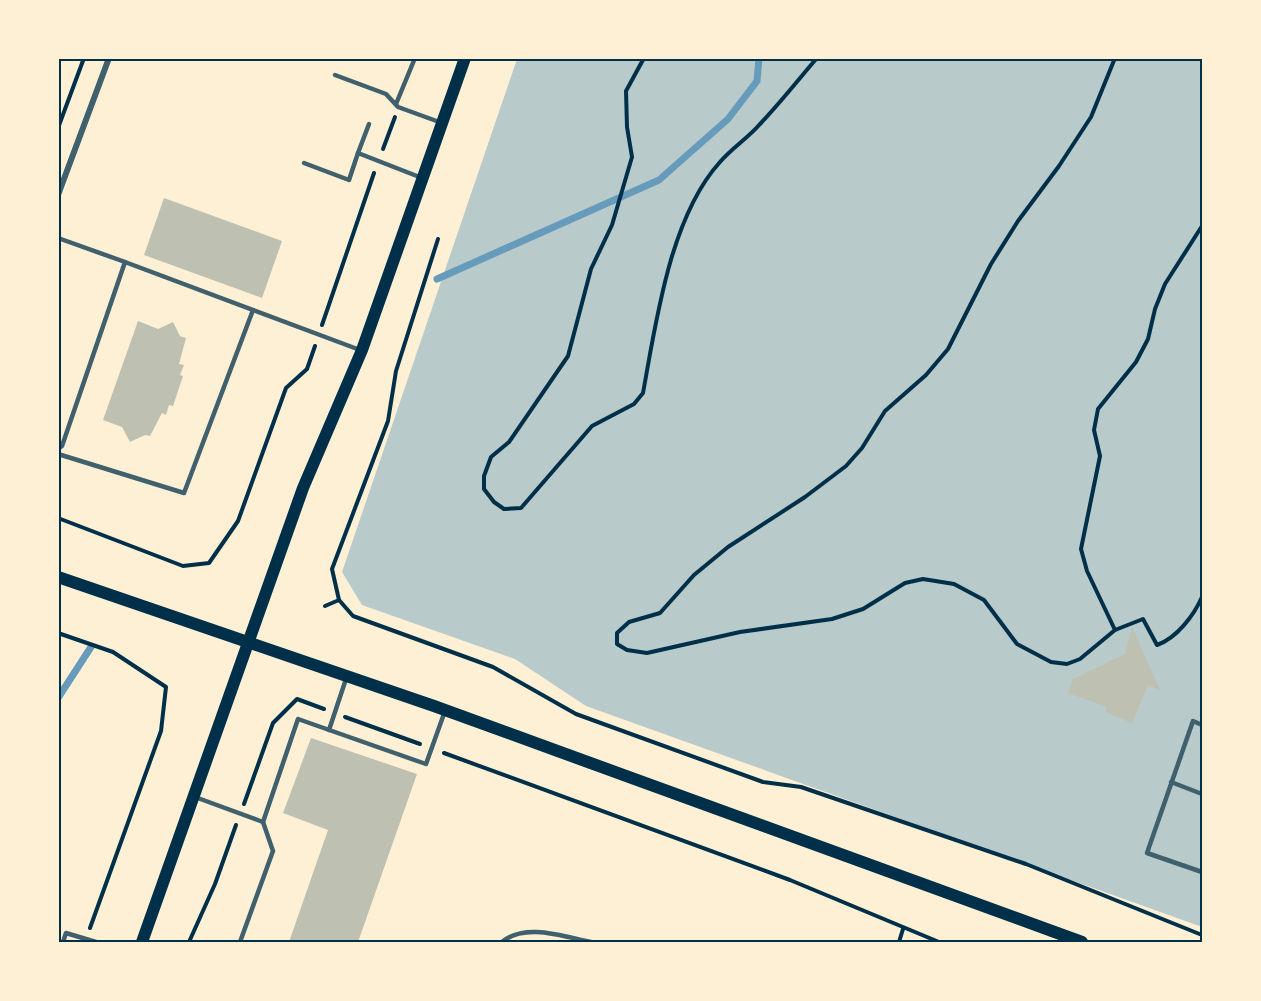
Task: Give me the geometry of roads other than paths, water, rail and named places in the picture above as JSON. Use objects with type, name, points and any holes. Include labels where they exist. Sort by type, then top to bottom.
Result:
[{"type":"main road","points":[[142,942],[303,488],[362,350],[465,58]]},
{"type":"main road","points":[[58,577],[445,710],[1082,942]]},
{"type":"street","points":[[58,195],[109,58]]},
{"type":"lane","points":[[397,106],[415,58]]},
{"type":"lane","points":[[336,75],[386,94],[397,106],[442,123]]},
{"type":"lane","points":[[304,164],[349,180],[369,124]]},
{"type":"lane","points":[[358,153],[422,178]]},
{"type":"lane","points":[[58,238],[362,350]]},
{"type":"lane","points":[[58,449],[62,446],[125,262]]},
{"type":"lane","points":[[58,454],[184,493],[253,310]]},
{"type":"lane","points":[[328,730],[347,676]]},
{"type":"lane","points":[[240,942],[273,851],[263,822],[298,719],[426,764],[445,710]]},
{"type":"lane","points":[[1203,725],[1192,721],[1147,853],[1203,872]]},
{"type":"lane","points":[[1171,782],[1203,794]]},
{"type":"lane","points":[[194,796],[263,822]]},
{"type":"lane","points":[[502,942],[507,938],[539,932],[591,942]]},
{"type":"lane","points":[[58,936],[63,941],[66,933],[96,942]]},
{"type":"waterway","points":[[437,279],[659,180],[728,119],[757,81],[759,58]]},
{"type":"waterway","points":[[58,698],[91,647]]}]
